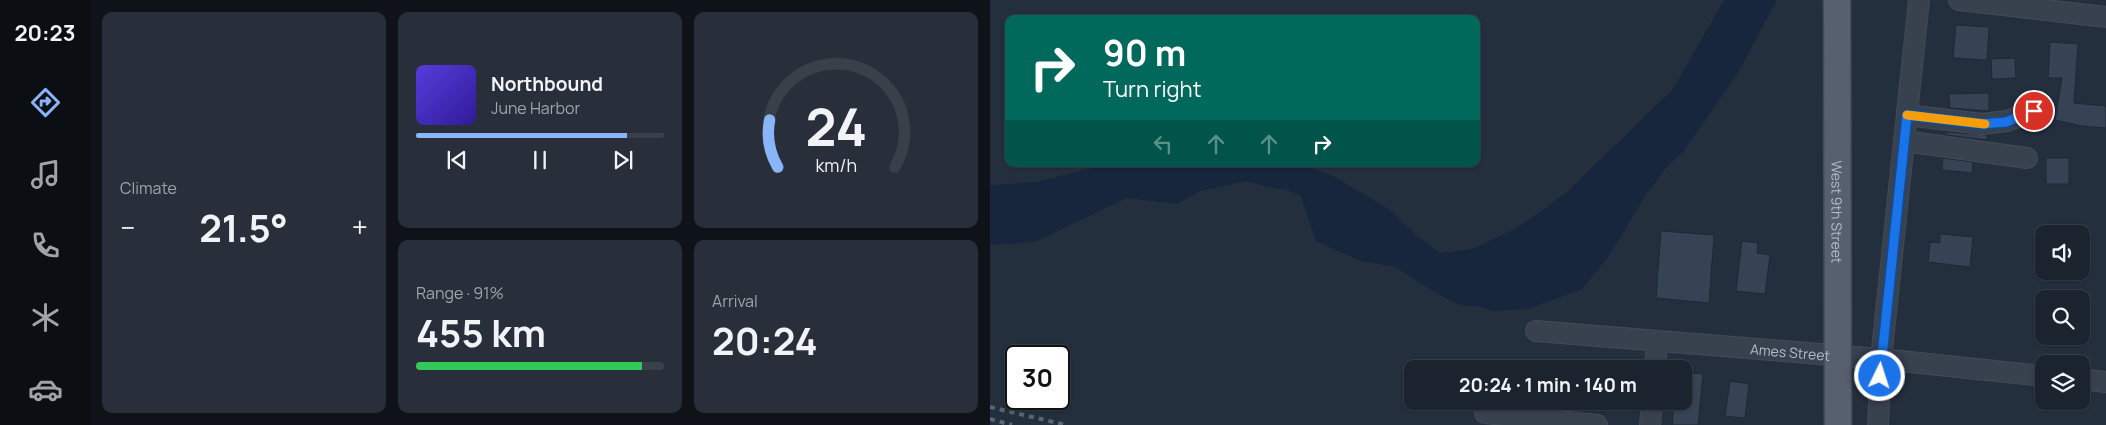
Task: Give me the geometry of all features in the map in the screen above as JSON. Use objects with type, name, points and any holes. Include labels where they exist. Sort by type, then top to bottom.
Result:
[{"type":"main road","name":"West 9th Street","points":[[1837,0],[1838,425]]},
{"type":"street","points":[[1878,425],[1881,359],[1919,0]]},
{"type":"street","points":[[1959,0],[2106,17]]},
{"type":"street","points":[[1907,115],[1982,124],[2006,122],[2034,111]]},
{"type":"street","points":[[1904,141],[2027,158]]},
{"type":"street","name":"Ames Street","points":[[1536,331],[1881,359],[2035,375]]},
{"type":"street","points":[[1656,360],[1657,340]]},
{"type":"street","points":[[2090,381],[2106,382]]},
{"type":"street","points":[[1650,425],[1651,410]]},
{"type":"street","points":[[1485,413],[1597,425]]},
{"type":"water","points":[[1724,0],[1777,0],[1736,76],[1683,152],[1669,164],[1647,193],[1608,257],[1582,289],[1528,309],[1492,311],[1482,307],[1461,305],[1439,295],[1396,267],[1361,261],[1316,241],[1301,196],[1283,188],[1277,189],[1246,181],[1201,191],[1177,204],[1127,198],[1035,242],[990,245],[990,185],[1037,182],[1096,167],[1308,167],[1331,175],[1389,209],[1417,236],[1441,253],[1472,249],[1517,228],[1567,192],[1673,89]]},
{"type":"building","points":[[1956,25],[1989,27],[1987,60],[1953,58]]},
{"type":"building","points":[[2050,42],[2078,44],[2074,103],[2106,106],[2106,128],[2082,126],[2055,120],[2062,78],[2048,78]]},
{"type":"building","points":[[2015,58],[2016,78],[1992,79],[1991,59]]},
{"type":"building","points":[[1989,93],[1989,111],[1950,108],[1949,94]]},
{"type":"building","points":[[1946,132],[1988,135],[1987,140],[1946,135]]},
{"type":"building","points":[[1943,158],[1973,162],[1972,173],[1942,170]]},
{"type":"building","points":[[2046,158],[2069,158],[2069,184],[2046,184]]},
{"type":"building","points":[[1661,231],[1714,235],[1709,303],[1656,298]]},
{"type":"building","points":[[1940,234],[1973,237],[1970,267],[1928,262],[1930,242],[1940,243]]},
{"type":"building","points":[[1742,241],[1758,243],[1757,253],[1770,255],[1765,294],[1736,291]]},
{"type":"building","points":[[1692,373],[1703,374],[1698,425],[1672,425],[1673,410],[1692,410]]},
{"type":"building","points":[[1730,381],[1749,384],[1745,418],[1725,416]]},
{"type":"railway","points":[[990,407],[1066,425]]},
{"type":"railway","points":[[990,419],[1012,425]]},
{"type":"slow traffic","points":[[1907,115],[1985,124]]},
{"type":"route","points":[[1880,376],[1907,115],[1982,124],[2006,122],[2034,111]]}]
